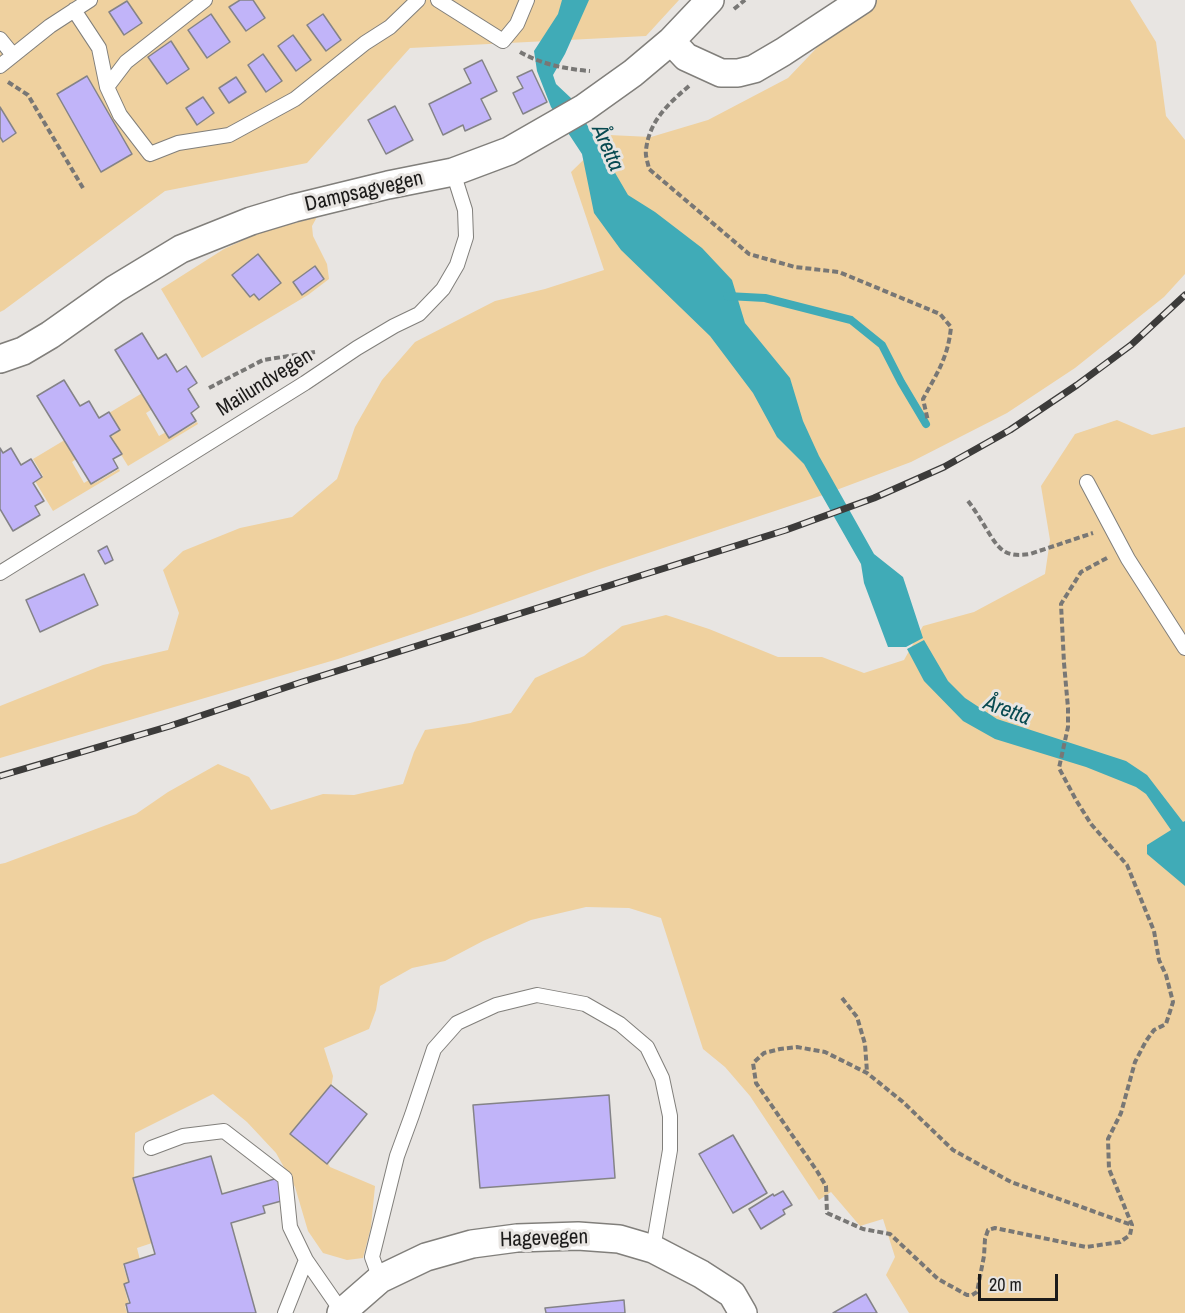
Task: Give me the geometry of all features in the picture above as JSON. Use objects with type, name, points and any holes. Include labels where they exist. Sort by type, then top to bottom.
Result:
[{"type":"street","name":"Dampsagvegen","points":[[0,359],[23,351],[50,335],[115,289],[181,249],[251,221],[294,208],[453,172],[508,151],[584,108],[633,73],[679,49],[710,0]]},
{"type":"street","points":[[679,49],[721,73],[738,73],[754,69],[862,0]]},
{"type":"street","name":"Hagevegen","points":[[342,1312],[380,1279],[426,1257],[471,1244],[517,1238],[578,1236],[619,1239],[653,1249],[701,1274],[732,1294],[743,1313]]},
{"type":"lane","points":[[0,66],[50,26],[90,0]]},
{"type":"lane","points":[[107,87],[126,62],[205,0]]},
{"type":"lane","points":[[74,10],[99,48],[107,87],[120,115],[150,154],[178,143],[229,135],[295,99],[390,27],[418,0]]},
{"type":"lane","points":[[438,0],[503,41],[517,24],[527,0]]},
{"type":"lane","points":[[0,39],[13,55]]},
{"type":"lane","name":"Mailundvegen","points":[[0,573],[305,383],[357,348],[419,314],[443,289],[457,265],[465,237],[465,210],[453,172]]},
{"type":"lane","points":[[1087,482],[1123,549],[1185,648]]},
{"type":"lane","points":[[380,1279],[372,1257],[397,1156],[434,1049],[457,1023],[496,1005],[537,995],[585,1004],[620,1024],[647,1047],[662,1078],[670,1116],[670,1150],[653,1249]]},
{"type":"lane","points":[[152,1148],[183,1136],[224,1131],[285,1178],[290,1227],[306,1260],[342,1312]]},
{"type":"lane","points":[[285,1313],[306,1260]]},
{"type":"path","points":[[679,49],[691,85],[668,104],[653,125],[646,151],[649,169],[749,254],[795,267],[839,272],[940,314],[951,327],[949,344],[940,370],[923,399],[928,421]]},
{"type":"path","points":[[535,60],[573,70]]},
{"type":"path","points":[[0,76],[28,95],[83,188]]},
{"type":"path","points":[[209,388],[263,360],[308,352],[357,348]]},
{"type":"path","points":[[968,501],[996,546],[1005,552],[1020,556],[1111,528]]},
{"type":"path","points":[[1123,549],[1081,572],[1061,604],[1068,727],[1059,768],[1091,824],[1128,865],[1154,931],[1159,960],[1166,975],[1173,1002],[1166,1024],[1154,1030],[1135,1062],[1121,1113],[1108,1139],[1109,1170],[1132,1225],[1130,1235],[1120,1242],[1086,1246],[995,1228],[988,1230],[977,1292],[967,1295],[938,1279],[890,1234],[863,1229],[827,1213],[826,1186],[756,1083],[753,1063],[764,1053],[780,1049],[796,1047],[825,1052],[867,1072],[903,1102],[953,1150],[1011,1182],[1132,1225]]},
{"type":"path","points":[[842,998],[860,1026],[865,1044],[867,1072]]},
{"type":"shaded area","points":[[0,0],[679,0],[646,36],[410,48],[307,163],[165,191],[0,312]]},
{"type":"shaded area","points":[[866,0],[1130,0],[1156,42],[1166,116],[1185,140],[1185,274],[1164,297],[1075,368],[1007,413],[911,462],[823,495],[338,659],[0,758],[0,706],[103,665],[168,650],[179,613],[163,570],[183,551],[240,528],[292,517],[337,479],[355,427],[382,380],[415,342],[495,301],[545,289],[604,270],[571,172],[609,135],[651,137],[708,120],[788,78],[850,13]]},
{"type":"shaded area","points":[[317,217],[312,226],[313,236],[327,264],[329,279],[308,295],[202,358],[161,289],[224,249],[261,232]]},
{"type":"shaded area","points":[[144,392],[154,408],[146,413],[159,436],[168,431],[172,437],[197,422],[198,424],[128,466],[110,437],[119,431],[109,413]]},
{"type":"shaded area","points":[[1117,420],[1152,435],[1185,427],[1185,1313],[909,1313],[886,1275],[895,1257],[883,1219],[860,1226],[831,1192],[819,1200],[750,1096],[725,1067],[703,1049],[661,918],[629,908],[586,907],[531,920],[445,961],[412,968],[380,986],[376,1010],[369,1029],[324,1048],[333,1076],[327,1113],[316,1141],[330,1167],[375,1186],[371,1227],[363,1258],[347,1260],[323,1253],[308,1231],[295,1187],[276,1153],[247,1122],[213,1094],[135,1133],[134,1180],[152,1243],[137,1248],[140,1260],[123,1265],[129,1284],[124,1286],[129,1305],[125,1306],[127,1313],[0,1313],[0,864],[136,814],[168,792],[218,764],[249,777],[271,810],[323,794],[354,795],[403,784],[414,752],[425,730],[470,723],[511,713],[535,678],[584,656],[622,626],[666,615],[709,629],[778,657],[822,657],[864,673],[904,660],[923,626],[974,612],[1045,574],[1050,540],[1041,486],[1075,434]]},
{"type":"shaded area","points":[[68,438],[79,457],[72,462],[84,483],[92,478],[95,483],[119,469],[120,471],[53,511],[35,481],[43,476],[33,459]]},
{"type":"water","points":[[562,0],[589,0],[553,75],[556,84],[572,99],[628,195],[655,212],[702,248],[732,280],[745,323],[790,378],[803,421],[819,456],[874,554],[903,577],[923,638],[906,647],[888,647],[864,583],[861,564],[804,464],[777,437],[753,393],[710,336],[621,250],[594,213],[582,154],[551,107],[537,71],[534,51],[558,14]]},
{"type":"water","points":[[924,640],[948,681],[965,698],[997,719],[1126,761],[1147,775],[1183,822],[1185,821],[1185,886],[1147,854],[1147,845],[1171,830],[1146,794],[1136,787],[1086,767],[995,739],[963,721],[924,681],[907,649]]},
{"type":"building","points":[[240,0],[253,0],[265,18],[246,31],[229,7]]},
{"type":"building","points":[[127,1],[142,23],[124,35],[109,12]]},
{"type":"building","points":[[211,14],[230,42],[207,58],[188,30]]},
{"type":"building","points":[[323,14],[341,40],[326,51],[307,25]]},
{"type":"building","points":[[293,35],[311,60],[296,71],[278,46]]},
{"type":"building","points":[[171,41],[189,69],[167,84],[148,57]]},
{"type":"building","points":[[263,54],[282,81],[266,92],[248,65]]},
{"type":"building","points":[[482,60],[497,91],[481,99],[491,119],[465,131],[463,125],[443,135],[429,104],[471,83],[464,69]]},
{"type":"building","points":[[532,70],[547,102],[523,114],[513,93],[523,88],[517,77]]},
{"type":"building","points":[[87,76],[132,154],[101,172],[57,94]]},
{"type":"building","points":[[236,77],[246,92],[229,103],[219,88]]},
{"type":"building","points":[[203,97],[214,113],[197,125],[186,108]]},
{"type":"building","points":[[395,106],[413,140],[386,154],[368,120]]},
{"type":"building","points":[[0,107],[16,133],[3,142],[0,137]]},
{"type":"building","points":[[258,254],[281,283],[259,300],[254,294],[250,297],[232,275]]},
{"type":"building","points":[[315,266],[324,279],[302,295],[293,282]]},
{"type":"building","points":[[142,333],[158,359],[166,354],[177,372],[186,366],[197,383],[188,389],[199,407],[191,413],[196,421],[169,438],[115,350]]},
{"type":"building","points":[[64,380],[80,406],[89,401],[99,418],[109,412],[120,430],[110,436],[122,454],[113,459],[118,468],[91,484],[37,396]]},
{"type":"building","points":[[0,448],[3,453],[11,448],[21,465],[31,459],[42,477],[33,483],[44,501],[35,506],[40,515],[13,531],[0,509]]},
{"type":"building","points":[[107,546],[113,560],[105,564],[98,551]]},
{"type":"building","points":[[84,574],[98,605],[40,632],[26,600]]},
{"type":"building","points":[[331,1085],[367,1114],[327,1164],[290,1134]]},
{"type":"building","points":[[609,1095],[615,1178],[480,1188],[473,1105]]},
{"type":"building","points":[[733,1135],[767,1193],[733,1213],[699,1154]]},
{"type":"building","points":[[211,1156],[222,1194],[278,1178],[285,1200],[263,1206],[265,1213],[231,1223],[256,1313],[128,1313],[126,1304],[130,1303],[124,1284],[129,1282],[124,1264],[155,1254],[133,1178]]},
{"type":"building","points":[[783,1191],[792,1205],[783,1210],[785,1214],[761,1229],[749,1209],[773,1194],[774,1196]]},
{"type":"building","points":[[866,1294],[877,1313],[833,1313]]},
{"type":"building","points":[[624,1300],[625,1313],[546,1313],[545,1308]]},
{"type":"waterway","name":"Åretta","points":[[727,296],[765,298],[851,320],[882,345],[926,424]]},
{"type":"railway","points":[[0,776],[170,726],[302,682],[786,530],[874,498],[944,467],[1010,430],[1131,345],[1185,295]]}]
